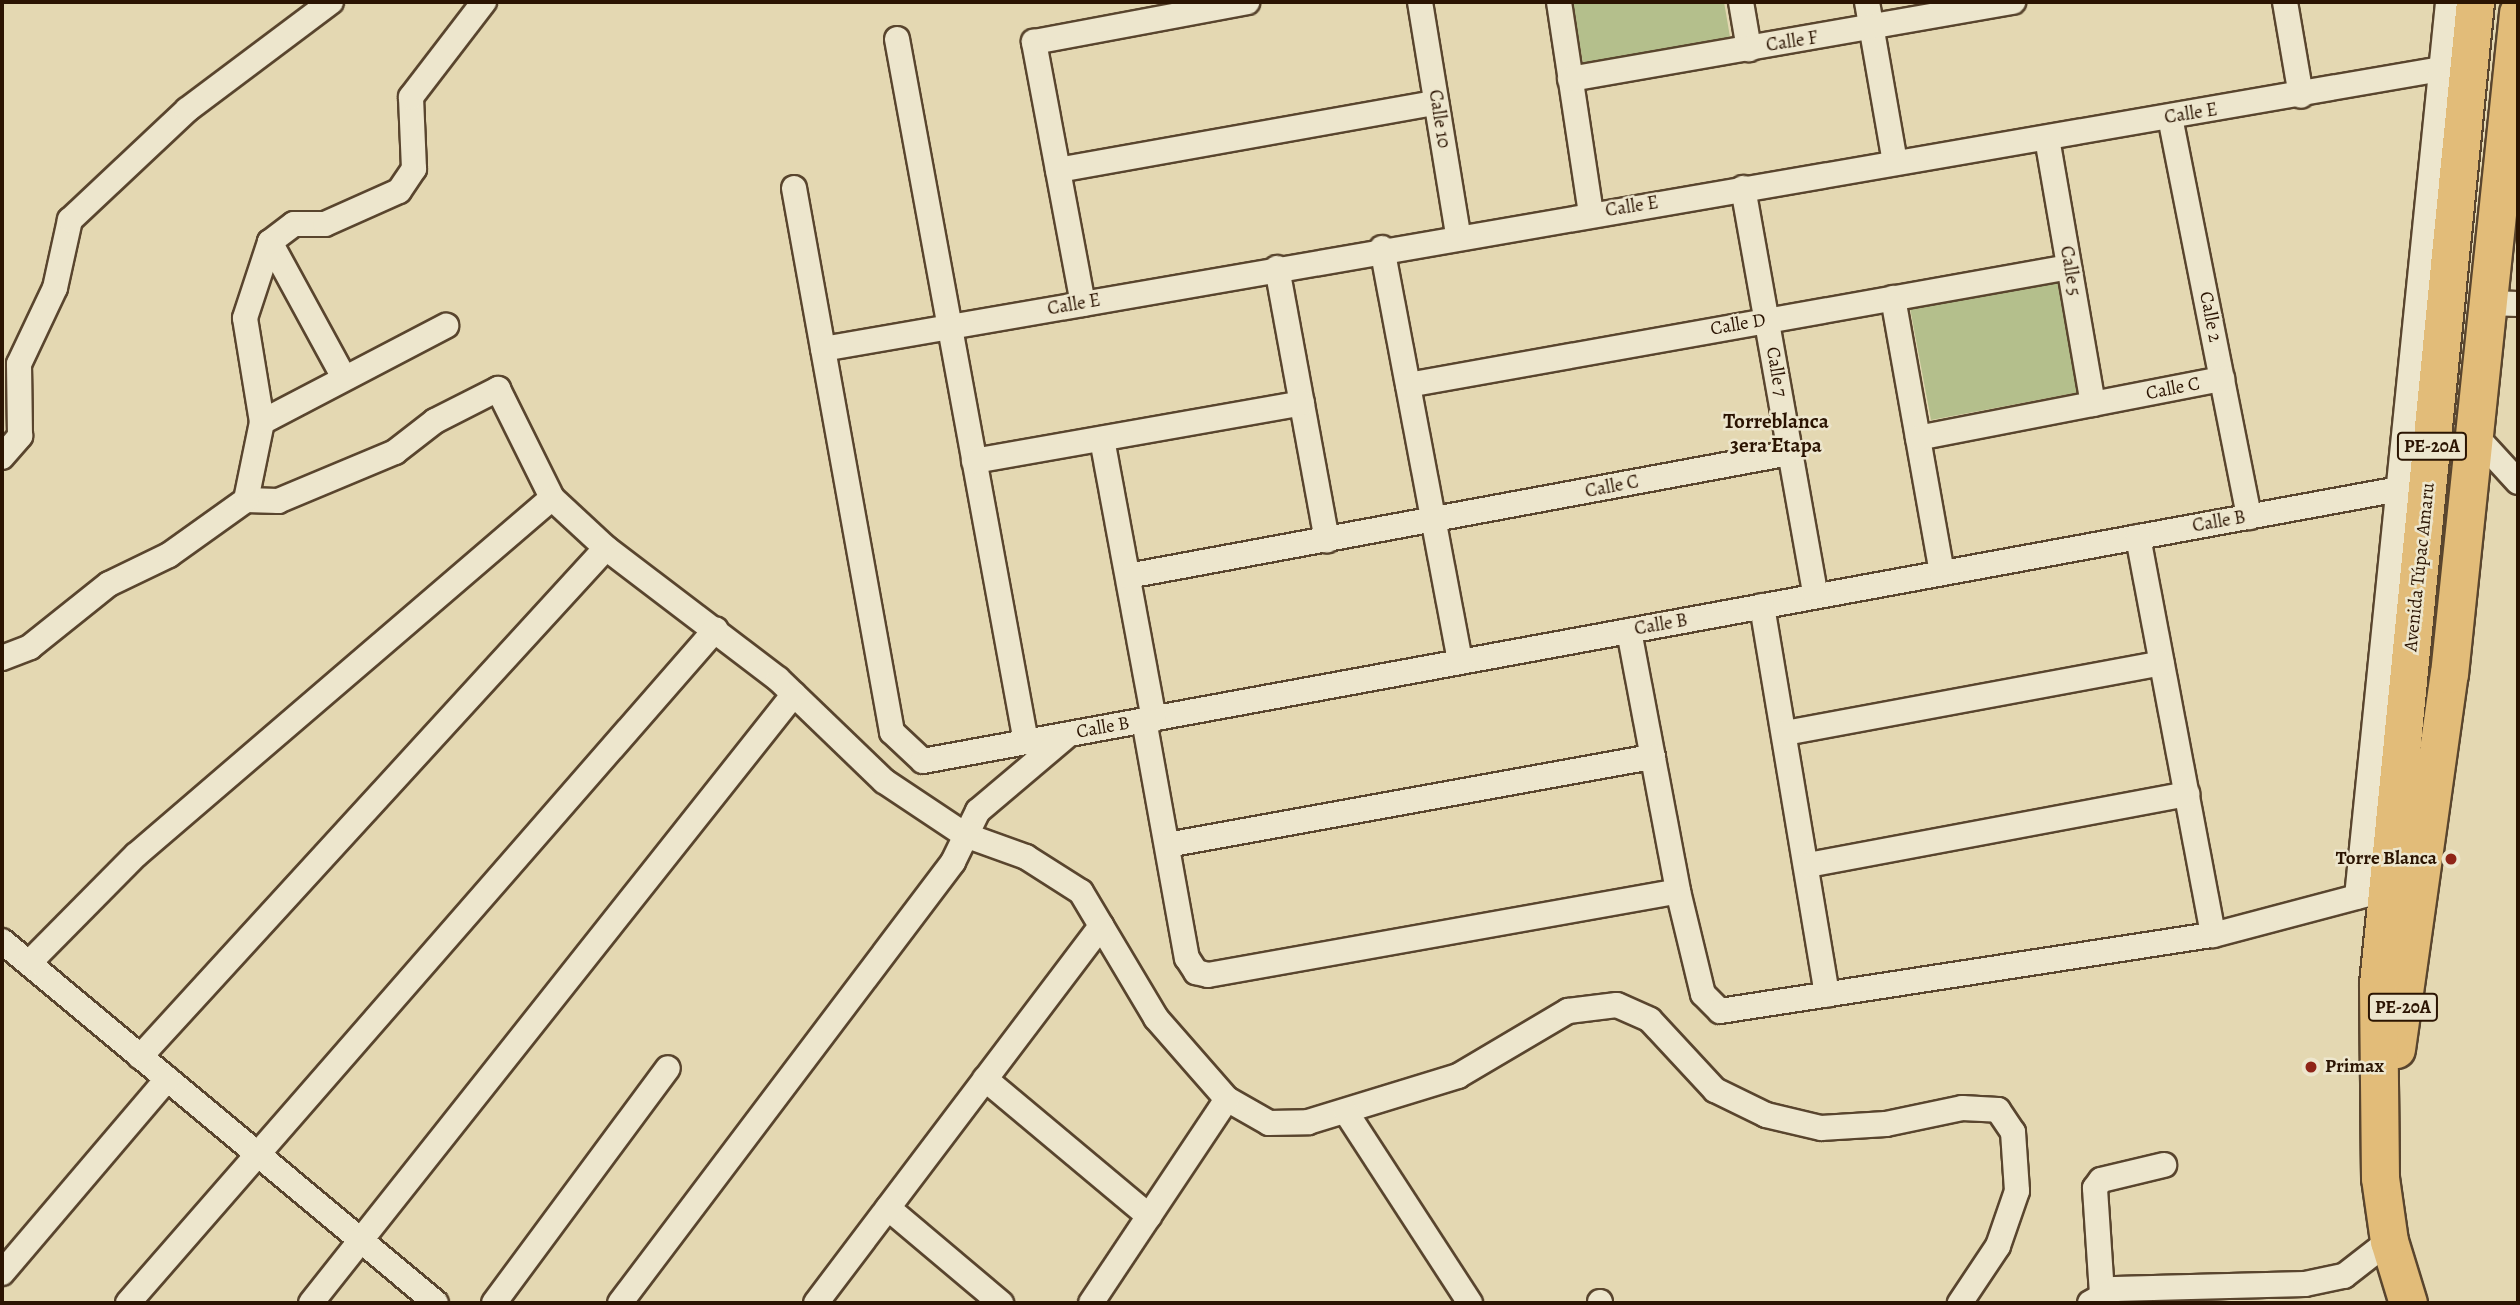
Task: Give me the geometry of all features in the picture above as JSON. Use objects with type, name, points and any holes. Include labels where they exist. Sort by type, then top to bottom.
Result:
[{"type":"highway","name":"Avenida Túpac Amaru","points":[[2408,1303],[2389,1241],[2370,894],[2475,2]]},
{"type":"highway","name":"Avenida Túpac Amaru","points":[[2381,1133],[2424,880],[2474,434],[2503,304],[2518,13]]},
{"type":"street","points":[[2,457],[20,436],[19,364],[55,288],[70,220],[187,110],[331,2]]},
{"type":"street","points":[[246,500],[262,422],[245,318],[270,242],[294,224],[325,225],[399,191],[414,169],[411,97],[485,2]]},
{"type":"street","points":[[1083,304],[1034,43],[1247,2]]},
{"type":"street","name":"Calle 10","points":[[1420,2],[1458,235]]},
{"type":"street","points":[[1559,2],[1591,214]]},
{"type":"street","points":[[1741,2],[1749,49]]},
{"type":"street","points":[[1867,2],[1895,163]]},
{"type":"street","name":"Calle F","points":[[1570,79],[1872,29],[2013,2]]},
{"type":"street","points":[[2285,2],[2301,96]]},
{"type":"street","points":[[2370,894],[2399,489],[2448,2]]},
{"type":"street","points":[[897,39],[1026,742]]},
{"type":"street","name":"Calle E","points":[[823,349],[1382,248],[2301,96],[2441,69]]},
{"type":"street","points":[[1058,170],[1436,103]]},
{"type":"street","name":"Calle 2","points":[[2171,117],[2249,517]]},
{"type":"street","name":"Calle 5","points":[[2047,138],[2093,404]]},
{"type":"street","points":[[794,188],[823,349]]},
{"type":"street","name":"Calle 7","points":[[1743,188],[1816,596]]},
{"type":"street","points":[[270,242],[344,378]]},
{"type":"street","points":[[1382,248],[1460,662]]},
{"type":"street","name":"Calle D","points":[[1408,385],[2069,267]]},
{"type":"street","points":[[1277,268],[1327,540]]},
{"type":"street","points":[[1893,298],[1942,573]]},
{"type":"street","points":[[262,422],[446,326]]},
{"type":"street","name":"Calle B","points":[[823,349],[892,732],[923,761],[2399,489]]},
{"type":"street","name":"Calle C","points":[[1918,438],[2222,379]]},
{"type":"street","points":[[2,658],[30,647],[109,584],[169,555],[246,500],[278,501],[395,452],[435,421],[498,389],[508,398],[552,498],[606,548],[716,629],[794,694],[884,781],[965,835],[1026,857],[1081,892],[1156,1018],[1227,1099],[1269,1123],[1346,1112],[1458,1076],[1568,1011],[1617,1006],[1650,1020],[1715,1090],[1766,1115],[1821,1128],[1886,1124],[1962,1108],[1998,1110],[2013,1132],[2017,1191],[1998,1246],[1960,1303]]},
{"type":"street","points":[[974,461],[1301,403]]},
{"type":"street","points":[[2474,434],[2518,482]]},
{"type":"street","points":[[1102,439],[1128,576],[1167,845],[1187,958],[1196,972],[1208,975],[1678,891]]},
{"type":"street","name":"Calle C","points":[[1128,576],[1790,453]]},
{"type":"street","points":[[29,963],[136,855],[552,498]]},
{"type":"street","points":[[2138,537],[2213,935]]},
{"type":"street","points":[[140,1057],[606,548]]},
{"type":"street","points":[[1762,606],[1828,995]]},
{"type":"street","points":[[128,1303],[716,629]]},
{"type":"street","points":[[1629,631],[1678,891],[1710,1006],[1720,1012],[2213,935],[2424,880]]},
{"type":"street","points":[[1785,733],[2162,663]]},
{"type":"street","points":[[311,1303],[794,694]]},
{"type":"street","points":[[620,1303],[953,862],[978,811],[1069,734]]},
{"type":"street","points":[[1167,845],[1653,757]]},
{"type":"street","points":[[1808,865],[2187,794]]},
{"type":"street","points":[[816,1303],[1101,926]]},
{"type":"street","points":[[2,941],[436,1303]]},
{"type":"street","points":[[494,1303],[668,1068]]},
{"type":"street","points":[[2,1273],[167,1079]]},
{"type":"street","points":[[985,1079],[1149,1216]]},
{"type":"street","points":[[1091,1303],[1227,1099]]},
{"type":"street","points":[[1346,1112],[1470,1303]]},
{"type":"street","points":[[2164,1165],[2101,1180],[2095,1188],[2096,1299],[2305,1284],[2360,1270],[2389,1241]]},
{"type":"street","points":[[888,1208],[1001,1303]]},
{"type":"green space","points":[[1572,2],[1724,2],[1730,37],[1583,63]]},
{"type":"green space","points":[[2059,280],[2080,392],[1931,420],[1910,308]]},
{"type":"place","name":"Torre Blanca","points":[[2451,859]]},
{"type":"place","name":"Primax","points":[[2311,1067]]},
{"type":"district","name":"Torreblanca 3era Etapa","points":[[1776,433]]}]
